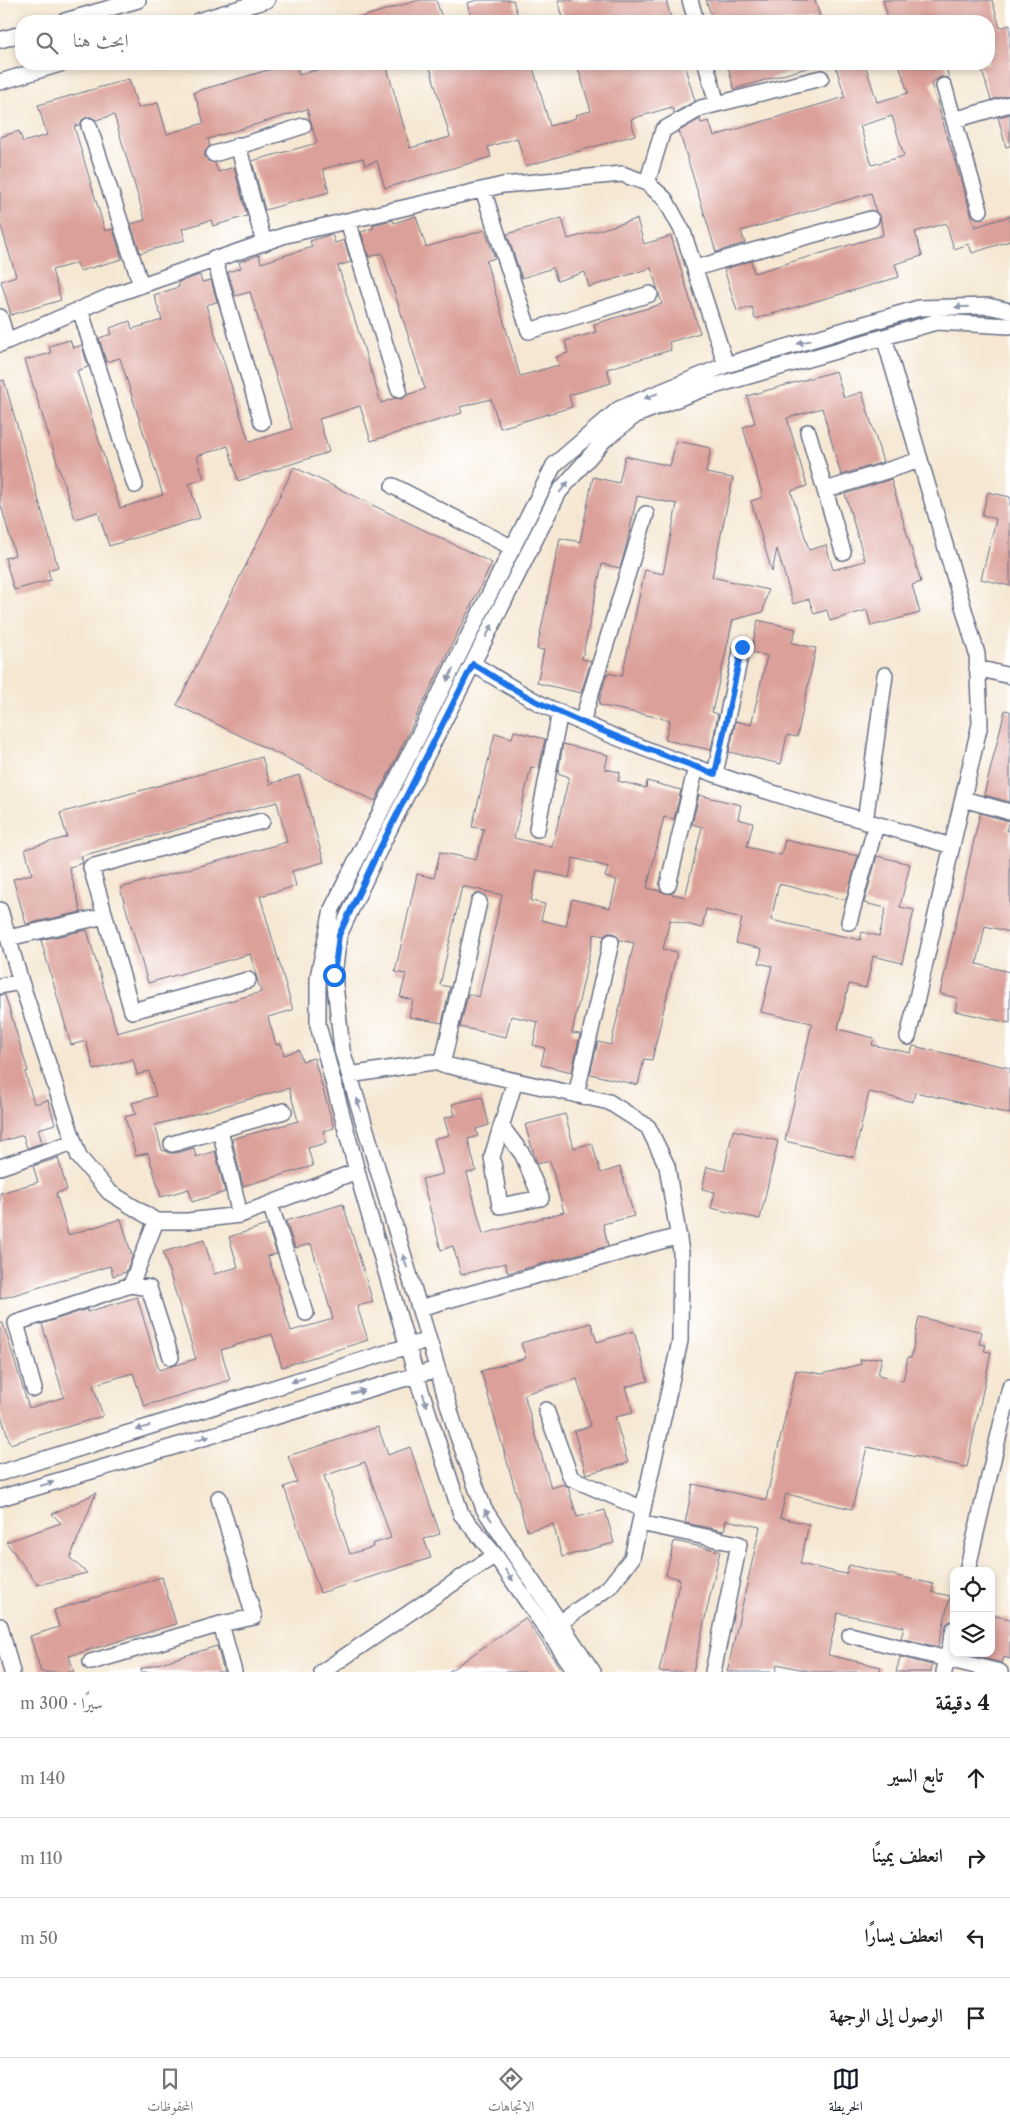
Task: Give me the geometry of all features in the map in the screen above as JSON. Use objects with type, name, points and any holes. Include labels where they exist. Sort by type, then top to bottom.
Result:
[{"type":"street","points":[[86,15],[138,0]]},
{"type":"street","points":[[218,15],[267,0]]},
{"type":"street","points":[[690,0],[694,15]]},
{"type":"street","points":[[0,40],[15,36]]},
{"type":"street","points":[[0,82],[40,70]]},
{"type":"street","points":[[708,70],[717,104]]},
{"type":"street","points":[[647,183],[663,130],[701,108],[821,78]]},
{"type":"street","points":[[944,86],[980,210]]},
{"type":"street","points":[[954,120],[1010,104]]},
{"type":"street","points":[[89,126],[141,285]]},
{"type":"street","points":[[214,154],[303,126]]},
{"type":"street","points":[[238,146],[264,243]]},
{"type":"street","points":[[0,317],[3,343],[80,309],[141,285],[214,258],[286,235],[503,185],[622,174],[647,183],[664,199],[683,232],[726,365]]},
{"type":"street","points":[[483,190],[529,331],[650,294]]},
{"type":"street","points":[[696,268],[871,219]]},
{"type":"street","points":[[348,221],[399,390]]},
{"type":"street","points":[[214,258],[262,422]]},
{"type":"street","points":[[576,1672],[494,1555],[461,1514],[416,1374],[357,1171],[318,1025],[318,977],[332,909],[554,465],[619,409],[726,365],[919,308],[988,306],[1010,311]]},
{"type":"street","points":[[80,309],[135,485]]},
{"type":"street","points":[[593,1672],[484,1509],[457,1434],[342,1050],[334,975],[339,935],[380,848],[559,492],[604,440],[636,415],[700,390],[936,322],[1010,326]]},
{"type":"street","points":[[884,337],[977,654],[980,724],[908,1036]]},
{"type":"street","points":[[808,432],[844,552]]},
{"type":"street","points":[[826,490],[920,460]]},
{"type":"street","points":[[392,486],[513,548]]},
{"type":"street","points":[[582,722],[646,514]]},
{"type":"street","points":[[715,774],[742,647]]},
{"type":"street","points":[[473,664],[540,703],[620,739],[778,796],[952,846]]},
{"type":"street","points":[[977,668],[1010,676]]},
{"type":"street","points":[[849,922],[871,823],[885,675]]},
{"type":"street","points":[[537,829],[560,712]]},
{"type":"street","points":[[668,885],[696,767]]},
{"type":"street","points":[[963,799],[1010,812]]},
{"type":"street","points":[[248,980],[132,1012],[91,867],[262,821]]},
{"type":"street","points":[[442,1065],[479,902]]},
{"type":"street","points":[[0,910],[21,982],[79,1157],[108,1192],[156,1221],[188,1221],[240,1215],[357,1171]]},
{"type":"street","points":[[8,938],[105,916]]},
{"type":"street","points":[[576,1094],[610,942]]},
{"type":"street","points":[[0,986],[21,982]]},
{"type":"street","points":[[350,1075],[432,1062],[609,1102],[648,1127],[667,1166],[681,1252],[680,1341],[642,1516],[632,1558],[626,1566],[609,1587],[560,1623]]},
{"type":"street","points":[[501,1126],[523,1155],[541,1198],[500,1206],[492,1156],[501,1126],[515,1081]]},
{"type":"street","points":[[172,1144],[284,1111]]},
{"type":"street","points":[[220,1130],[240,1215]]},
{"type":"street","points":[[0,1167],[74,1142]]},
{"type":"street","points":[[270,1204],[306,1313]]},
{"type":"street","points":[[131,1285],[156,1221]]},
{"type":"street","points":[[419,1308],[679,1236]]},
{"type":"street","points":[[34,1389],[16,1323],[131,1285],[149,1288],[170,1358]]},
{"type":"street","points":[[0,1473],[429,1340]]},
{"type":"street","points":[[0,1498],[437,1369]]},
{"type":"street","points":[[968,1567],[1010,1387]]},
{"type":"street","points":[[546,1410],[571,1478],[642,1516],[739,1544],[714,1672]]},
{"type":"street","points":[[91,1662],[220,1624],[254,1617],[219,1498]]},
{"type":"street","points":[[322,1672],[494,1555]]},
{"type":"street","points":[[220,1624],[234,1672]]},
{"type":"street","points":[[0,1626],[8,1669]]},
{"type":"street","points":[[850,1635],[945,1666],[1000,1672]]},
{"type":"street","points":[[945,1666],[950,1645]]},
{"type":"building","points":[[419,0],[436,0],[441,15],[368,15]]},
{"type":"building","points":[[478,0],[513,0],[517,15],[470,15],[467,3]]},
{"type":"building","points":[[558,0],[666,0],[670,15],[562,15]]},
{"type":"building","points":[[706,0],[815,0],[819,15],[711,15]]},
{"type":"building","points":[[883,0],[992,0],[1000,28],[1010,25],[1010,95],[991,100],[982,70],[995,70],[995,15],[887,15]]},
{"type":"building","points":[[268,70],[298,70],[299,75],[316,70],[388,70],[410,148],[450,137],[431,70],[534,70],[550,126],[576,118],[575,115],[591,111],[579,70],[686,70],[695,101],[674,113],[672,107],[631,119],[635,135],[526,166],[517,138],[488,147],[491,157],[385,188],[377,161],[365,165],[363,158],[323,169],[329,192],[265,210],[252,161],[317,143],[307,109],[208,139],[210,146],[205,152],[205,156],[208,161],[215,163],[218,172],[234,167],[247,216],[213,226],[211,220],[182,229],[185,240],[140,253],[131,224],[145,220],[114,115],[96,120],[87,117],[82,120],[80,125],[74,126],[105,231],[113,229],[122,259],[80,271],[77,263],[52,270],[61,300],[11,315],[1,281],[16,276],[0,223],[0,137],[19,131],[23,142],[47,135],[38,105],[129,79],[138,108],[158,103],[167,134],[204,123],[194,92]]},
{"type":"building","points":[[729,70],[800,70],[734,89]]},
{"type":"building","points":[[837,70],[867,70],[877,102],[908,93],[901,70],[947,70],[949,78],[941,77],[931,83],[975,227],[1010,216],[1010,241],[972,253],[969,244],[954,249],[946,223],[915,232],[922,256],[895,264],[899,277],[755,319],[752,307],[737,311],[724,269],[751,261],[754,273],[883,235],[880,216],[876,212],[871,193],[741,231],[745,243],[716,252],[679,131],[700,119],[701,123],[709,121],[714,136],[845,97]],"holes":[[[892,116],[904,156],[872,165],[860,126]]]},
{"type":"building","points":[[1010,114],[1010,146],[1006,147],[998,117]]},
{"type":"building","points":[[416,216],[426,247],[485,230],[495,258],[486,261],[520,376],[559,365],[556,357],[568,353],[565,341],[596,332],[594,324],[662,304],[651,268],[589,287],[585,272],[557,281],[553,268],[522,278],[507,234],[562,218],[568,239],[637,219],[644,244],[671,236],[700,333],[669,342],[671,350],[607,369],[611,383],[569,395],[572,407],[500,428],[491,399],[460,407],[462,413],[371,441],[360,406],[319,419],[329,452],[238,481],[228,446],[197,456],[204,479],[189,484],[200,518],[109,546],[98,512],[75,519],[25,360],[51,353],[49,346],[70,340],[73,348],[82,345],[88,367],[77,371],[120,508],[163,495],[120,358],[106,362],[99,338],[112,334],[110,328],[130,321],[132,329],[162,320],[154,295],[179,287],[178,282],[200,275],[202,282],[211,280],[217,302],[206,305],[249,442],[292,429],[250,292],[235,296],[228,272],[241,268],[239,262],[259,255],[261,263],[312,247],[310,241],[332,234],[335,243],[344,240],[351,262],[338,266],[381,403],[395,398],[402,399],[407,395],[425,389],[382,253],[369,257],[361,232],[374,228],[372,225],[393,220],[394,223]]},
{"type":"building","points":[[836,371],[844,398],[862,392],[883,462],[841,475],[822,408],[787,418],[807,486],[791,491],[809,550],[826,545],[833,570],[865,561],[845,494],[891,479],[921,582],[912,585],[920,613],[871,626],[867,610],[830,621],[827,610],[814,614],[809,599],[793,604],[777,549],[772,572],[751,501],[763,497],[743,427],[755,423],[747,396]]},
{"type":"building","points":[[4,380],[58,567],[48,570],[51,580],[14,590],[5,558],[15,555],[0,502],[0,381]]},
{"type":"building","points":[[676,441],[711,448],[706,473],[733,478],[712,577],[768,590],[763,612],[733,620],[712,712],[718,714],[711,750],[665,740],[670,720],[599,705],[607,673],[622,676],[645,570],[663,574],[677,504],[637,496],[620,568],[602,564],[582,659],[591,661],[581,693],[537,683],[544,650],[537,649],[560,538],[580,542],[593,477],[619,483],[625,456],[670,466]]},
{"type":"building","points":[[294,467],[492,563],[375,801],[177,705]]},
{"type":"building","points":[[988,492],[1010,497],[1010,586],[981,579],[996,519],[982,515]]},
{"type":"building","points":[[758,620],[796,629],[792,643],[816,648],[797,737],[787,735],[781,764],[729,752],[736,721],[751,725],[767,656],[751,652]]},
{"type":"building","points":[[1005,710],[1010,711],[1010,802],[984,795]]},
{"type":"building","points":[[514,731],[545,739],[539,769],[531,767],[514,838],[552,847],[569,777],[558,773],[563,744],[608,755],[605,769],[620,772],[618,781],[646,788],[647,781],[681,790],[674,819],[664,817],[647,888],[685,897],[702,827],[692,824],[699,795],[741,805],[738,819],[753,823],[747,847],[781,855],[785,840],[858,856],[846,900],[779,884],[771,920],[860,940],[862,932],[879,936],[886,908],[864,903],[877,856],[910,864],[900,907],[914,910],[902,963],[873,956],[866,988],[849,984],[838,1029],[874,1038],[872,1045],[911,1053],[913,1046],[1010,1068],[1010,1114],[915,1092],[913,1102],[869,1092],[854,1157],[785,1141],[812,1023],[761,1012],[772,966],[759,963],[762,949],[736,943],[742,918],[706,909],[702,928],[670,920],[663,949],[677,952],[652,1060],[644,1059],[638,1085],[590,1074],[598,1042],[611,1045],[634,943],[620,940],[614,933],[608,933],[604,936],[594,934],[572,1033],[580,1034],[572,1072],[541,1065],[545,1048],[533,1045],[538,1022],[511,1016],[506,1037],[460,1027],[468,994],[479,997],[502,895],[462,886],[440,985],[450,987],[442,1023],[409,1017],[413,1000],[400,997],[406,974],[395,972],[417,874],[434,878],[440,852],[476,860],[484,829],[472,827],[495,733],[512,738]],"holes":[[[573,858],[608,867],[605,877],[617,880],[610,908],[572,899],[566,926],[541,920],[545,904],[531,901],[537,870],[569,878]]]},
{"type":"building","points":[[262,757],[270,784],[299,775],[324,862],[292,871],[296,886],[260,896],[293,1010],[268,1017],[276,1045],[281,1044],[284,1055],[299,1050],[302,1061],[314,1058],[334,1128],[323,1131],[326,1143],[308,1148],[313,1166],[243,1186],[232,1139],[298,1121],[289,1088],[155,1125],[162,1150],[176,1153],[194,1148],[196,1157],[215,1151],[225,1192],[192,1202],[189,1189],[161,1197],[148,1153],[136,1156],[125,1117],[136,1114],[132,1103],[156,1096],[149,1071],[137,1075],[133,1059],[94,1070],[86,1041],[71,1045],[41,940],[87,930],[117,1033],[261,992],[250,954],[148,983],[120,888],[287,842],[277,802],[81,856],[83,863],[69,867],[81,912],[26,924],[13,879],[32,874],[25,849],[67,837],[60,813]]},
{"type":"building","points":[[980,813],[1009,821],[1006,830],[1010,831],[1010,932],[985,926],[977,964],[1010,972],[1010,1023],[955,1011],[958,998],[940,994]]},
{"type":"building","points":[[0,995],[5,995],[28,1071],[25,1072],[34,1104],[48,1100],[55,1124],[38,1129],[42,1143],[27,1148],[23,1135],[0,1142]]},
{"type":"building","points":[[482,1097],[489,1125],[476,1129],[478,1136],[468,1139],[476,1171],[467,1173],[483,1234],[564,1212],[550,1161],[537,1164],[525,1125],[565,1114],[574,1148],[592,1143],[601,1173],[620,1167],[634,1216],[603,1224],[608,1246],[508,1273],[505,1263],[461,1275],[453,1246],[441,1250],[422,1179],[443,1174],[434,1139],[449,1135],[444,1118],[455,1115],[452,1104]]},
{"type":"building","points":[[733,1130],[778,1141],[760,1219],[711,1208],[715,1192],[702,1189],[707,1167],[724,1171]]},
{"type":"building","points":[[58,1158],[67,1190],[56,1193],[68,1235],[121,1219],[132,1256],[126,1272],[113,1276],[110,1266],[0,1299],[0,1193],[38,1182],[33,1166]]},
{"type":"building","points":[[343,1204],[373,1302],[357,1306],[368,1340],[282,1367],[272,1334],[221,1350],[230,1380],[144,1406],[133,1373],[93,1385],[103,1416],[10,1444],[0,1412],[0,1323],[3,1323],[29,1408],[64,1397],[42,1324],[87,1309],[87,1312],[137,1297],[159,1370],[196,1359],[163,1252],[204,1240],[214,1274],[238,1267],[229,1237],[267,1225],[277,1254],[268,1256],[291,1331],[333,1319],[311,1244],[295,1248],[286,1221]]},
{"type":"building","points":[[919,1317],[982,1332],[979,1344],[986,1345],[984,1351],[991,1352],[967,1467],[867,1447],[852,1509],[786,1494],[780,1518],[809,1524],[800,1564],[846,1574],[849,1565],[933,1584],[932,1592],[950,1596],[938,1647],[901,1638],[904,1627],[838,1613],[828,1655],[881,1667],[880,1672],[813,1672],[777,1664],[776,1672],[727,1672],[760,1527],[726,1520],[724,1531],[685,1523],[693,1484],[766,1500],[796,1370],[822,1374],[861,1364],[860,1360],[882,1357],[878,1375],[903,1381],[908,1357],[911,1358]]},
{"type":"building","points":[[591,1323],[597,1342],[634,1331],[648,1381],[625,1387],[633,1413],[615,1417],[628,1463],[586,1474],[574,1431],[591,1426],[577,1379],[524,1394],[551,1488],[564,1484],[568,1487],[577,1517],[605,1510],[614,1543],[562,1557],[553,1524],[527,1531],[481,1371],[526,1358],[521,1343]]},
{"type":"building","points":[[378,1427],[388,1455],[410,1447],[440,1534],[424,1539],[431,1558],[320,1593],[284,1487],[297,1482],[288,1456]],"holes":[[[365,1462],[391,1538],[372,1544],[373,1547],[350,1554],[324,1476]]]},
{"type":"building","points":[[96,1493],[70,1558],[87,1573],[38,1585],[6,1542],[61,1523],[52,1514]]},
{"type":"building","points":[[674,1541],[720,1551],[693,1672],[659,1672],[680,1579],[666,1575]]},
{"type":"building","points":[[162,1577],[176,1624],[69,1656],[74,1672],[41,1672],[30,1636],[59,1627],[54,1610]]},
{"type":"building","points":[[995,1616],[1010,1619],[1010,1659],[1004,1657],[1002,1663],[979,1657],[995,1657]]},
{"type":"building","points":[[525,1618],[563,1672],[448,1672]]},
{"type":"building","points":[[217,1646],[224,1672],[141,1672],[141,1669]]},
{"type":"building","points":[[900,1657],[932,1665],[931,1672],[896,1672]]},
{"type":"route","points":[[334,975],[339,935],[380,848],[473,664],[540,703],[620,739],[715,774],[742,647]]}]
